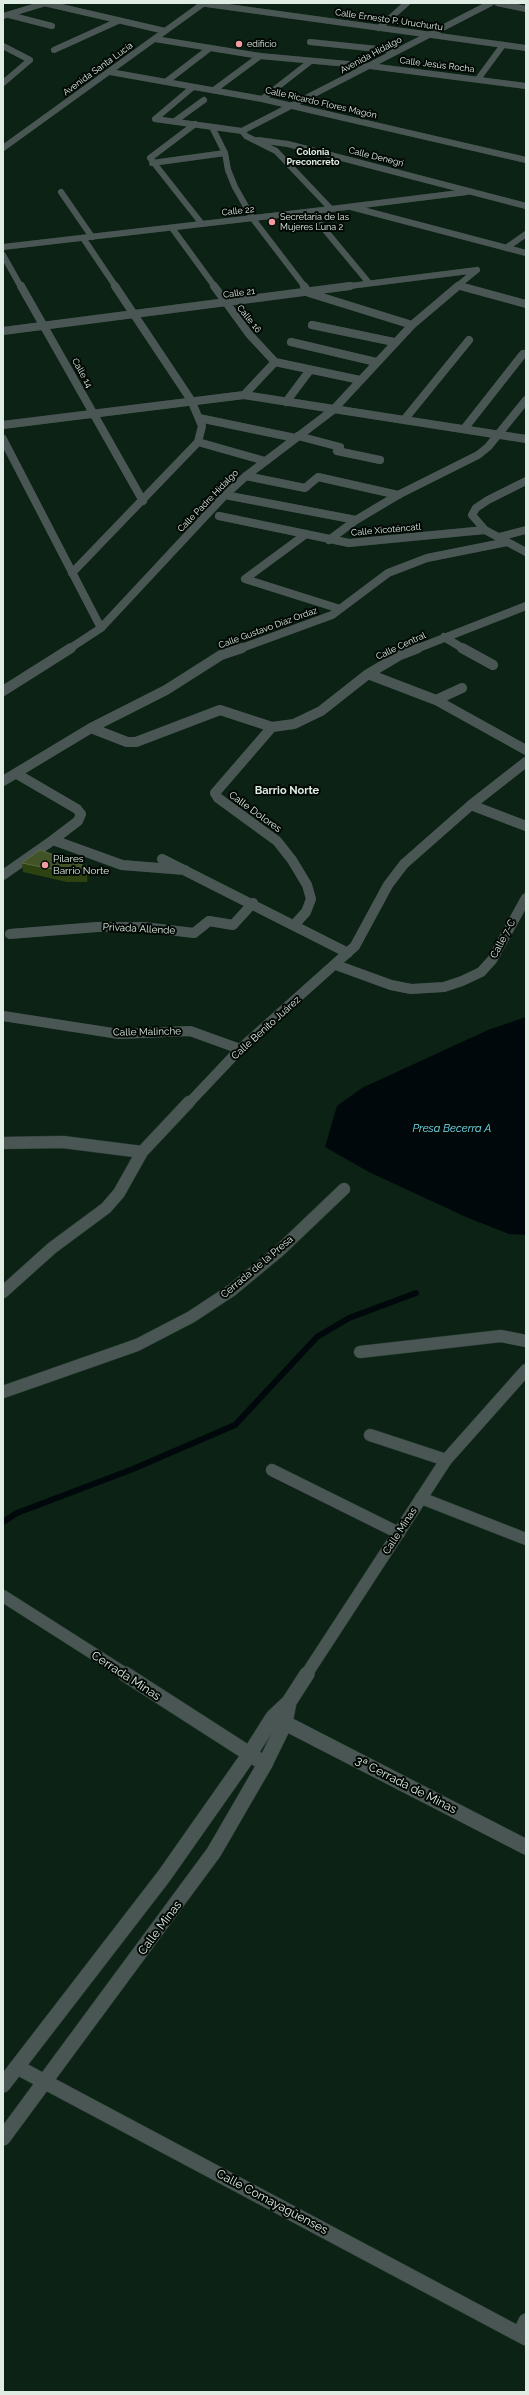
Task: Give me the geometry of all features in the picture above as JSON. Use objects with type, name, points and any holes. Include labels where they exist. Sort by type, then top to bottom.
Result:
[{"type":"street","points":[[6,15],[45,3],[165,31]]},
{"type":"street","name":"Calle Ernesto P. Uruchurtu","points":[[202,3],[526,48]]},
{"type":"street","name":"Avenida Santa Lucía","points":[[3,148],[110,72],[202,3]]},
{"type":"street","points":[[379,28],[407,3]]},
{"type":"street","name":"Avenida Hidalgo","points":[[242,131],[491,3]]},
{"type":"street","points":[[497,3],[526,9]]},
{"type":"street","points":[[6,15],[52,26]]},
{"type":"street","points":[[54,50],[118,21]]},
{"type":"street","name":"Calle Jesús Rocha","points":[[155,39],[260,56],[370,66],[526,86]]},
{"type":"street","points":[[310,42],[397,51]]},
{"type":"street","points":[[478,79],[503,45]]},
{"type":"street","points":[[3,46],[29,58],[29,63],[6,77],[3,83]]},
{"type":"street","points":[[167,82],[210,48]]},
{"type":"street","points":[[214,90],[260,56]]},
{"type":"street","points":[[262,99],[311,61]]},
{"type":"street","name":"Calle Ricardo Flores Magón","points":[[110,72],[292,105],[526,160]]},
{"type":"street","points":[[193,87],[154,118],[242,131]]},
{"type":"street","points":[[175,122],[204,100]]},
{"type":"street","points":[[194,124],[150,158],[152,163],[202,224]]},
{"type":"street","points":[[212,127],[225,153],[228,170],[235,187],[253,218],[309,293],[412,325]]},
{"type":"street","name":"Calle Denegri","points":[[242,131],[246,136],[258,140],[288,144],[475,191],[526,206]]},
{"type":"street","points":[[258,140],[279,155],[331,209]]},
{"type":"street","points":[[152,163],[225,153]]},
{"type":"street","name":"Calle 22","points":[[3,247],[310,212],[475,191]]},
{"type":"street","points":[[62,192],[92,237]]},
{"type":"street","points":[[351,207],[526,253]]},
{"type":"street","points":[[310,212],[369,283]]},
{"type":"street","name":"Calle 16","points":[[172,228],[249,334],[275,362]]},
{"type":"street","points":[[506,248],[526,234]]},
{"type":"street","points":[[72,573],[143,501],[198,442],[202,426],[191,400],[83,238]]},
{"type":"street","name":"Calle 14","points":[[3,255],[45,325],[143,501]]},
{"type":"street","name":"Calle 21","points":[[3,331],[309,293],[369,283],[477,270]]},
{"type":"street","name":"Calle Padre Hidalgo","points":[[3,690],[101,628],[225,495],[265,461],[333,410],[394,342],[477,270]]},
{"type":"street","points":[[459,286],[526,304]]},
{"type":"street","points":[[312,325],[394,342]]},
{"type":"street","points":[[404,420],[469,340]]},
{"type":"street","points":[[291,342],[376,362]]},
{"type":"street","points":[[464,429],[523,354]]},
{"type":"street","points":[[244,395],[275,362],[360,380]]},
{"type":"street","points":[[286,402],[310,370]]},
{"type":"street","points":[[3,425],[94,412],[244,395],[526,439]]},
{"type":"street","points":[[329,540],[356,520],[398,495],[478,455],[488,447],[526,400]]},
{"type":"street","points":[[199,418],[297,437],[340,447],[336,451],[380,460]]},
{"type":"street","points":[[3,439],[101,628]]},
{"type":"street","points":[[198,442],[265,461]]},
{"type":"street","points":[[246,476],[305,488],[318,477],[398,495]]},
{"type":"street","points":[[526,481],[476,508],[472,515],[485,530],[526,552]]},
{"type":"street","points":[[225,495],[356,520]]},
{"type":"street","name":"Calle Xicoténcatl","points":[[219,516],[329,540],[358,543],[485,530]]},
{"type":"street","name":"Calle Gustavo Díaz Ordaz","points":[[3,781],[17,774],[91,728],[166,690],[221,655],[318,621],[340,609],[388,573],[407,564],[503,540],[526,530]]},
{"type":"street","points":[[306,534],[245,578],[247,581],[340,609]]},
{"type":"street","name":"Calle Central","points":[[272,726],[294,724],[308,719],[368,674],[400,655],[526,606]]},
{"type":"street","points":[[444,637],[493,665]]},
{"type":"street","points":[[368,674],[436,700],[526,750]]},
{"type":"street","points":[[436,700],[462,688]]},
{"type":"street","points":[[91,728],[119,740],[136,742],[220,710],[272,726]]},
{"type":"street","name":"Calle Dolores","points":[[272,726],[215,793],[218,798],[277,841],[292,860],[307,885],[311,899],[306,912],[295,924]]},
{"type":"street","name":"Calle Benito Juárez","points":[[3,1292],[52,1248],[106,1208],[119,1193],[142,1152],[240,1049],[336,966],[366,930],[388,885],[404,864],[471,805],[526,762]]},
{"type":"street","points":[[3,875],[78,821],[81,814],[77,809],[17,774]]},
{"type":"street","points":[[471,805],[526,826]]},
{"type":"street","points":[[53,840],[122,865],[184,870]]},
{"type":"street","points":[[162,859],[295,924],[348,953]]},
{"type":"street","name":"Calle 7-C","points":[[336,966],[391,985],[411,989],[444,987],[462,981],[481,972],[492,960],[526,898]]},
{"type":"street","name":"Privada Allende","points":[[10,934],[96,927],[143,928],[194,933],[209,920],[233,925],[253,903]]},
{"type":"street","name":"Calle Malinche","points":[[3,1016],[119,1034],[190,1031],[240,1049]]},
{"type":"street","points":[[3,1143],[24,1141],[63,1142],[142,1152]]},
{"type":"street","name":"Cerrada de la Presa","points":[[3,1392],[137,1345],[191,1317],[232,1290],[279,1251],[344,1189]]},
{"type":"street","points":[[360,1352],[500,1336],[526,1341]]},
{"type":"street","name":"Calle Minas","points":[[3,2085],[164,1876],[250,1754],[273,1717],[289,1702],[446,1460],[526,1370]]},
{"type":"street","points":[[370,1435],[446,1460]]},
{"type":"street","points":[[272,1470],[399,1534]]},
{"type":"street","points":[[421,1498],[526,1539]]},
{"type":"street","name":"Cerrada Minas","points":[[3,1596],[265,1764]]},
{"type":"street","name":"Calle Minas","points":[[3,2138],[188,1890],[214,1852],[265,1764],[285,1723],[289,1702]]},
{"type":"street","name":"3ª Cerrada de Minas","points":[[285,1723],[526,1847]]},
{"type":"street","name":"Calle Comayagüenses","points":[[17,2067],[524,2331]]},
{"type":"water","name":"Presa Becerra A","points":[[526,1017],[526,1235],[509,1234],[466,1217],[369,1172],[325,1147],[337,1106],[362,1088],[488,1030]]},
{"type":"building","points":[[40,850],[88,867],[87,872],[67,872],[22,863]]},
{"type":"waterway","points":[[3,1522],[17,1513],[133,1469],[235,1425],[317,1337],[349,1318],[416,1293]]},
{"type":"place","name":"edificio","points":[[239,44]]},
{"type":"place","name":"Secretaría de las Mujeres Luna 2","points":[[272,222]]},
{"type":"place","name":"Pilares Barrio Norte","points":[[45,865]]},
{"type":"district","name":"Colonia Preconcreto","points":[[313,158]]},
{"type":"district","name":"Barrio Norte","points":[[287,791]]}]
